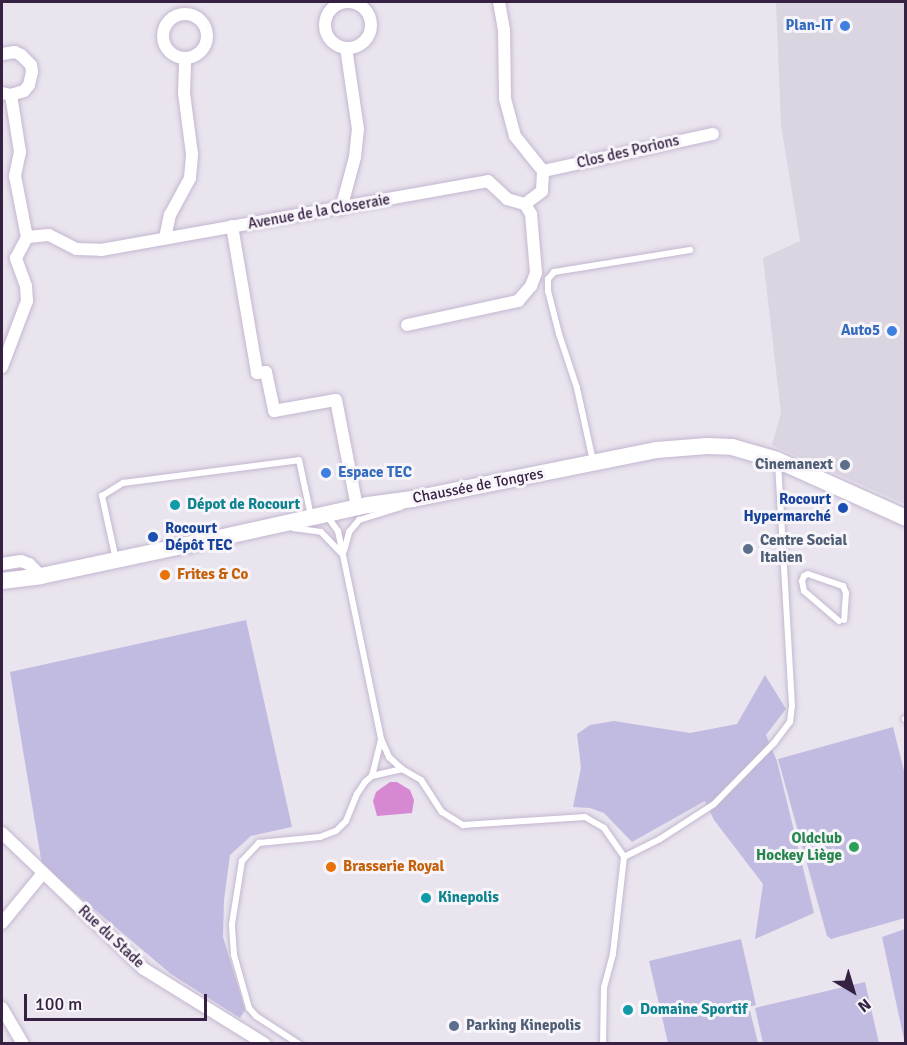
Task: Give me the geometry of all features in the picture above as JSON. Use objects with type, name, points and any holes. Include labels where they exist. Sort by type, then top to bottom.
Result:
[{"type":"main road","name":"Chaussée de Tongres","points":[[2,581],[41,576],[357,507],[412,499],[657,450],[707,446],[732,447],[777,460],[906,518]]},
{"type":"main road","name":"Chaussée de Tongres","points":[[2,588],[41,576]]},
{"type":"street","points":[[407,325],[518,301],[531,286],[536,273],[531,214],[525,204],[542,191],[543,171],[515,136],[505,98],[504,30],[499,2]]},
{"type":"street","points":[[340,208],[355,157],[358,129],[346,48]]},
{"type":"street","points":[[2,54],[15,52],[21,55],[27,59],[32,72],[29,85],[24,91],[6,94],[20,152],[15,176],[27,237],[16,258],[26,286],[27,300],[2,367]]},
{"type":"street","points":[[165,238],[170,215],[190,178],[192,154],[184,93],[185,58]]},
{"type":"street","name":"Clos des Porions","points":[[543,171],[713,134]]},
{"type":"street","name":"Avenue de la Closeraie","points":[[27,237],[49,235],[77,249],[100,250],[488,181],[507,199],[525,204]]},
{"type":"street","points":[[232,226],[257,373],[266,372],[274,411],[336,400],[357,507]]},
{"type":"street","points":[[2,564],[21,561],[29,564],[41,576]]},
{"type":"street","name":"Rue du Stade","points":[[2,833],[144,969],[265,1044]]},
{"type":"street","points":[[2,923],[43,873]]},
{"type":"street","points":[[2,1008],[22,1044]]},
{"type":"lane","points":[[593,463],[577,388],[556,323],[548,279],[554,272],[690,250]]},
{"type":"lane","points":[[116,560],[102,496],[123,483],[299,460],[318,515],[338,531],[381,739],[389,757],[402,769],[421,780],[442,812],[463,825],[585,817],[604,828],[624,857],[613,954],[604,987],[603,1044]]},
{"type":"lane","points":[[624,857],[660,838],[714,804],[774,743],[790,722],[792,706],[777,460]]},
{"type":"lane","points":[[344,558],[349,532],[359,520],[393,511],[412,499]]},
{"type":"lane","points":[[278,526],[321,532],[344,558]]},
{"type":"lane","points":[[808,574],[843,586],[846,593],[842,620],[804,591],[802,581],[804,576],[808,574]]},
{"type":"lane","points":[[299,1044],[256,1016],[249,1008],[234,955],[232,924],[242,861],[258,843],[320,837],[336,831],[346,821],[357,794],[372,776],[381,739]]},
{"type":"lane","points":[[372,776],[402,769]]},
{"type":"shaded area","points":[[776,2],[905,2],[905,504],[772,445],[781,413],[763,258],[800,241],[781,125]]},
{"type":"shaded area","points":[[246,620],[292,827],[251,836],[230,855],[224,900],[223,937],[245,1010],[240,1018],[171,974],[42,865],[10,672]]},
{"type":"shaded area","points":[[765,675],[786,709],[766,735],[777,761],[814,913],[755,939],[763,884],[714,820],[705,801],[632,842],[604,813],[590,808],[573,807],[581,768],[577,734],[590,725],[614,721],[690,733],[737,724]]},
{"type":"shaded area","name":"Oldclub Hockey Liège","points":[[893,727],[905,775],[905,918],[831,939],[827,936],[778,759]]},
{"type":"shaded area","points":[[390,782],[397,782],[410,790],[414,800],[412,813],[377,816],[373,801],[376,792]]},
{"type":"shaded area","points":[[905,929],[906,1043],[905,1044],[882,937]]},
{"type":"shaded area","points":[[741,939],[756,1005],[749,1007],[758,1043],[668,1043],[649,961]]},
{"type":"shaded area","points":[[865,982],[879,1043],[763,1043],[755,1008]]},
{"type":"place","name":"Plan-IT","points":[[845,26]]},
{"type":"place","name":"Auto5","points":[[892,331]]},
{"type":"place","name":"Cinemanext","points":[[845,465]]},
{"type":"place","name":"Espace TEC","points":[[326,473]]},
{"type":"place","name":"Dépot de Rocourt","points":[[175,505]]},
{"type":"place","name":"Rocourt Hypermarché","points":[[843,508]]},
{"type":"place","name":"Rocourt Dépôt TEC","points":[[153,537]]},
{"type":"place","name":"Centre Social Italien","points":[[748,549]]},
{"type":"place","name":"Frites & Co","points":[[165,575]]},
{"type":"place","name":"Oldclub Hockey Liège","points":[[854,847]]},
{"type":"place","name":"Brasserie Royal","points":[[331,867]]},
{"type":"place","name":"Kinepolis","points":[[426,898]]},
{"type":"place","name":"Domaine Sportif","points":[[628,1010]]},
{"type":"place","name":"Parking Kinepolis","points":[[454,1026]]}]
